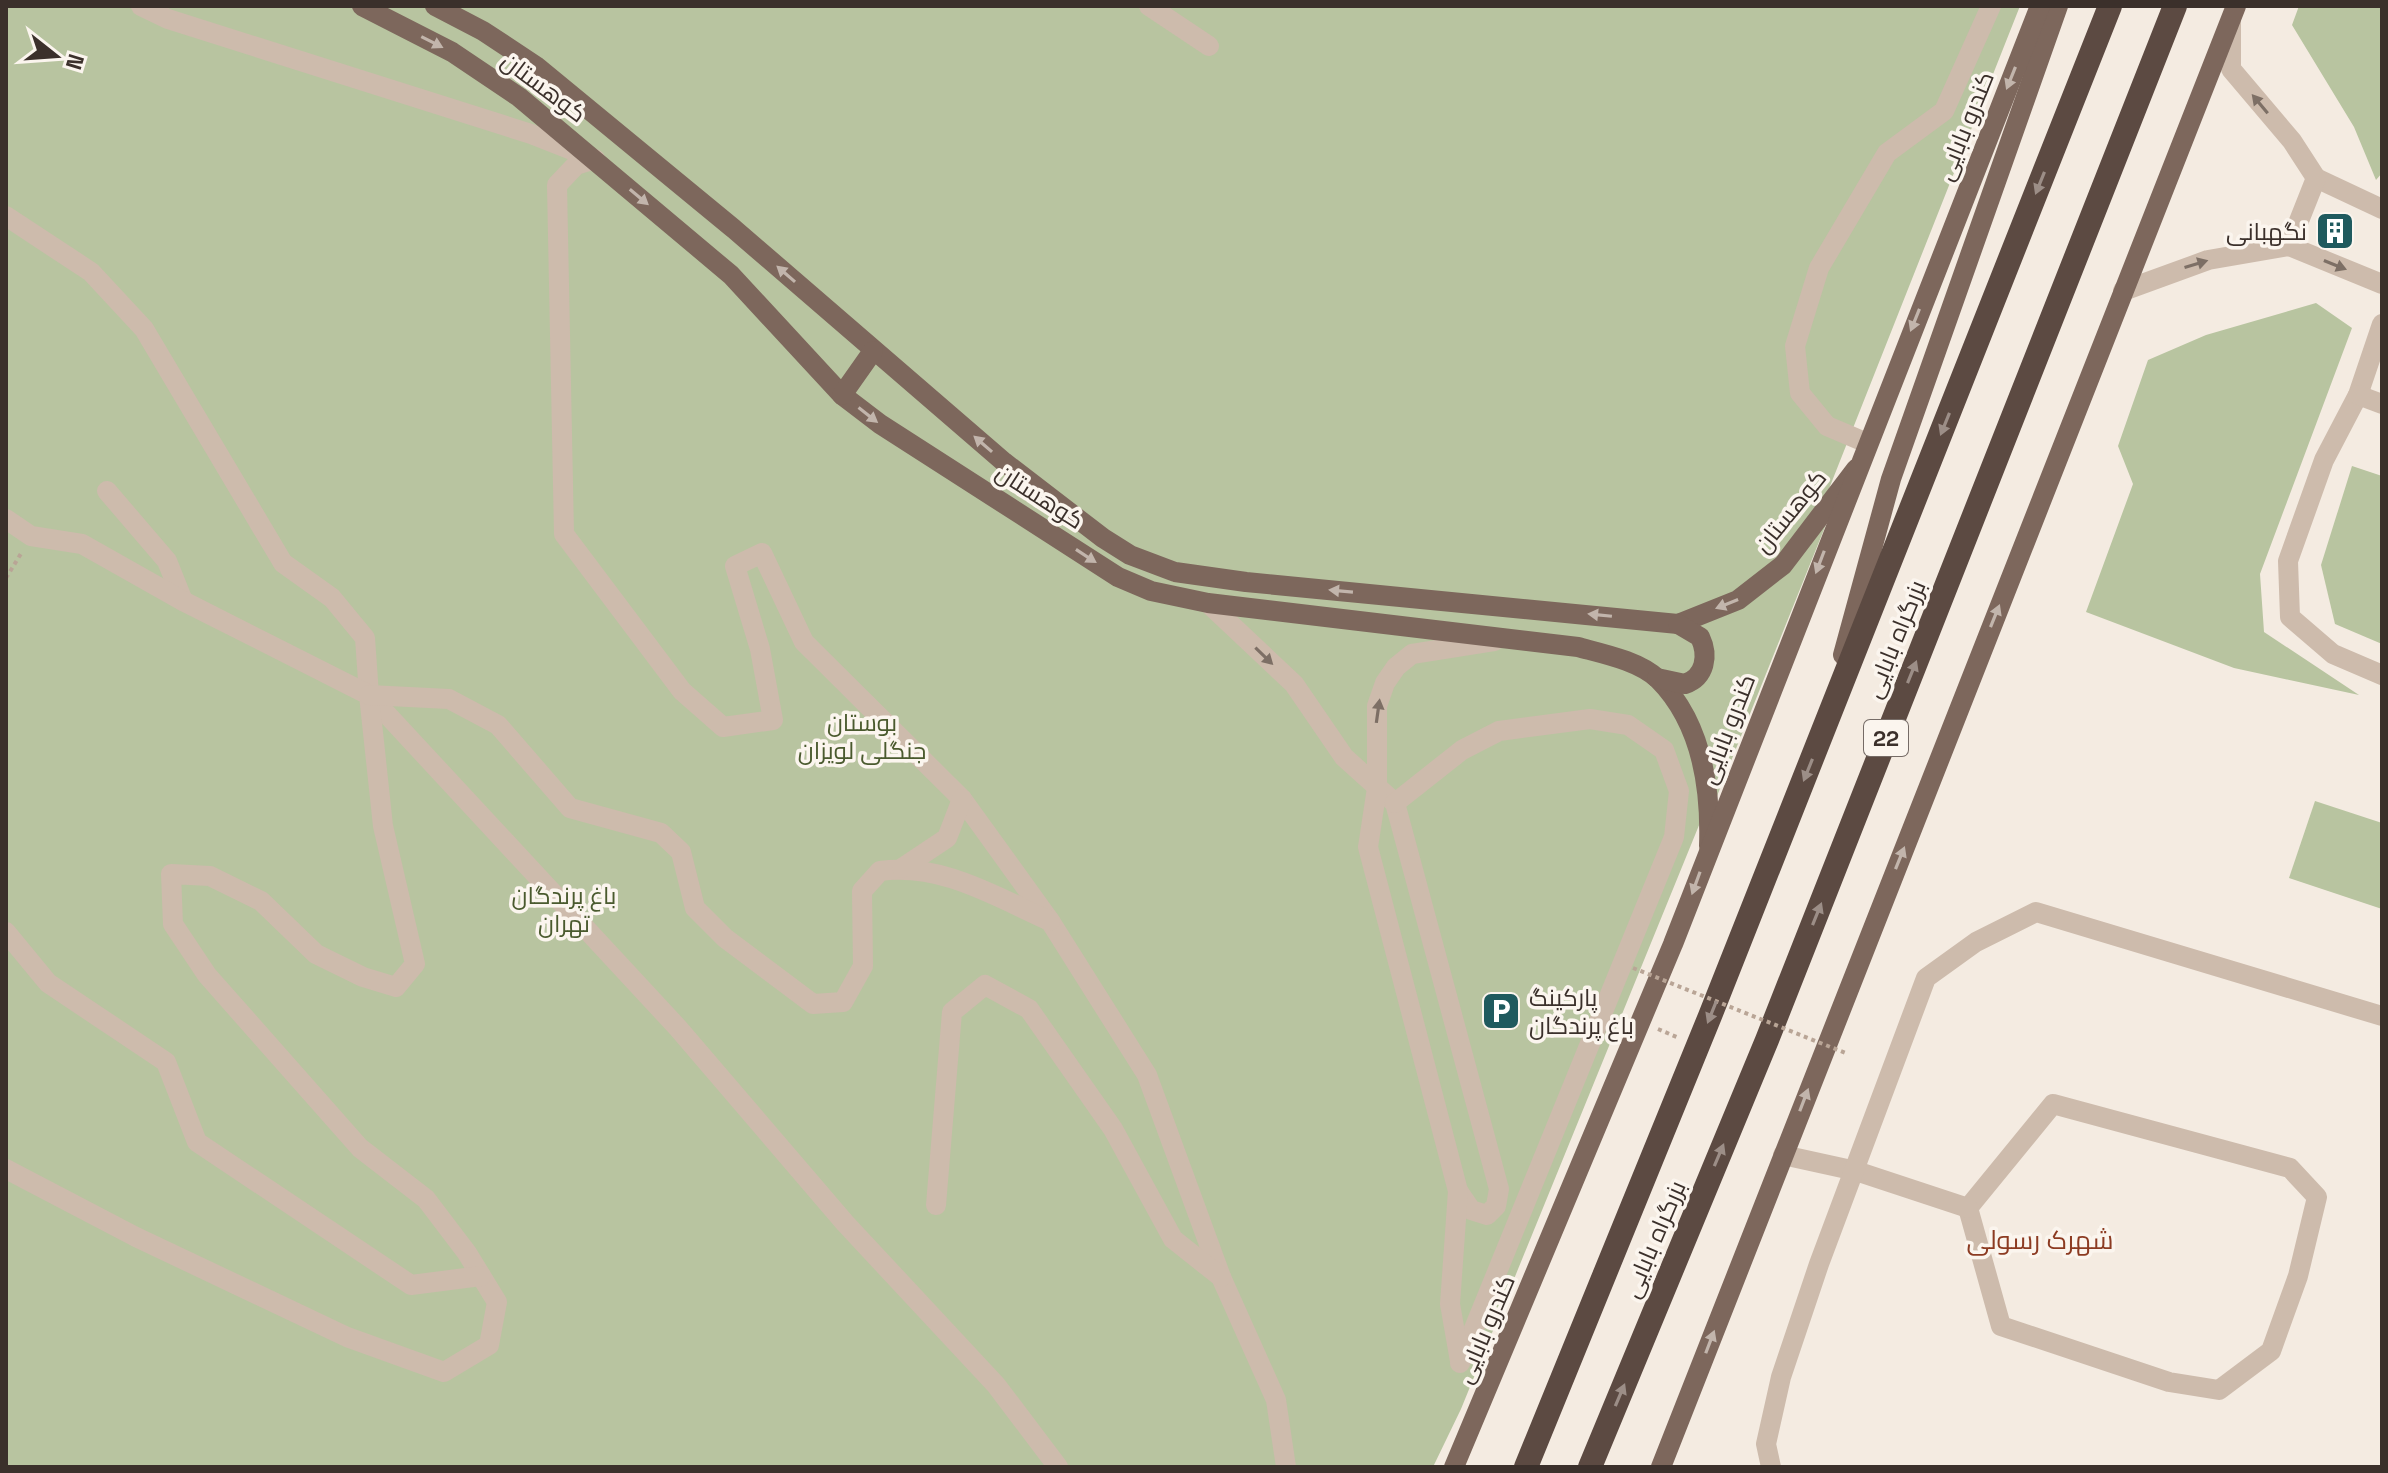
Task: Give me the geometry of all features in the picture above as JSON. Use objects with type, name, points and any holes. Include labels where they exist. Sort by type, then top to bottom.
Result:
[{"type":"highway","name":"بزرگراه بابایی","points":[[1526,1467],[1821,738],[2110,6]]},
{"type":"highway","name":"بزرگراه بابایی","points":[[1590,1467],[1767,1040],[2175,6]]},
{"type":"main road","name":"کوهستان","points":[[362,6],[474,67],[519,97],[731,275],[842,395],[880,424],[1118,577],[1151,591],[1208,603],[1514,639],[1602,653],[1657,678],[1683,714],[1701,756],[1708,793],[1709,846]]},
{"type":"main road","name":"کوهستان","points":[[435,6],[483,31],[536,66],[734,229],[1004,462],[1103,538],[1130,555],[1175,572],[1261,584],[1678,624],[1738,600],[1783,565],[1856,469]]},
{"type":"main road","name":"کندرو بابایی","points":[[1454,1467],[1673,944],[1856,469],[2040,6]]},
{"type":"main road","points":[[1821,738],[1891,479],[2058,6]]},
{"type":"main road","points":[[1661,1467],[2234,12]]},
{"type":"main road","points":[[842,395],[873,351]]},
{"type":"main road","points":[[1657,678],[1685,684],[1699,675],[1703,668],[1704,653],[1700,637],[1678,624]]},
{"type":"street","points":[[141,6],[168,19],[531,134],[595,159]]},
{"type":"street","points":[[1149,6],[1209,46]]},
{"type":"street","points":[[1867,443],[1827,426],[1800,393],[1795,346],[1819,268],[1887,153],[1944,111],[1991,6]]},
{"type":"street","points":[[2234,12],[2231,69],[2292,141],[2316,178],[2382,209]]},
{"type":"street","points":[[595,159],[576,165],[557,185],[564,534],[682,691],[723,727],[773,720],[760,649],[735,566],[762,553],[804,642],[962,799],[1050,921],[1147,1075],[1221,1277],[1276,1400],[1286,1467]]},
{"type":"street","points":[[2289,246],[2316,178]]},
{"type":"street","points":[[6,216],[91,272],[144,329],[283,563],[332,598],[365,638],[383,826],[415,964],[396,987],[363,977],[316,954],[261,901],[210,876],[171,874],[173,924],[207,975],[296,1079],[360,1148],[426,1199],[497,1302],[489,1345],[444,1372],[347,1337],[136,1237],[6,1169]]},
{"type":"street","points":[[2123,291],[2208,260],[2289,246],[2382,284]]},
{"type":"street","points":[[2382,324],[2358,395],[2324,460],[2288,561],[2290,617],[2333,654],[2382,675]]},
{"type":"street","points":[[2358,395],[2382,404]]},
{"type":"street","points":[[107,491],[167,561],[183,601]]},
{"type":"street","points":[[6,519],[31,536],[82,544],[183,601],[369,695],[678,1028],[845,1223],[996,1385],[1058,1467]]},
{"type":"street","points":[[1208,603],[1294,684],[1344,757],[1395,803],[1499,1189],[1496,1206],[1487,1215],[1471,1210],[1458,1191]]},
{"type":"street","points":[[1395,803],[1462,750],[1499,731],[1590,719],[1628,725],[1664,750],[1679,791],[1674,837],[1460,1363],[1450,1304],[1458,1191],[1368,847],[1377,788],[1377,706],[1396,667],[1412,654],[1514,639]]},
{"type":"street","points":[[369,695],[449,699],[498,725],[570,808],[661,833],[681,852],[695,908],[725,938],[813,1004],[843,1002],[863,966],[862,891],[880,871],[902,868],[938,871],[1050,921]]},
{"type":"street","points":[[902,868],[947,838],[962,799]]},
{"type":"street","points":[[1771,1467],[1766,1444],[1781,1377],[1819,1264],[1926,978],[1976,942],[2036,912],[2382,1016]]},
{"type":"street","points":[[6,932],[48,983],[166,1062],[197,1142],[411,1285],[481,1276]]},
{"type":"street","points":[[936,1205],[952,1012],[985,985],[1029,1009],[1113,1129],[1173,1239],[1221,1277]]},
{"type":"street","points":[[2053,1104],[2290,1168],[2317,1197],[2298,1276],[2271,1351],[2219,1390],[2169,1382],[2001,1326],[1968,1208],[2053,1104]]},
{"type":"street","points":[[1783,1155],[1856,1171],[1968,1208]]},
{"type":"path","points":[[6,578],[31,536]]},
{"type":"path","points":[[1633,968],[1848,1054]]},
{"type":"green space","name":"بوستان جنگلی لویزان","points":[[6,6],[2020,6],[1804,552],[1831,512],[1715,801],[1715,786],[1461,1409],[1433,1467],[6,1467]]},
{"type":"green space","points":[[2299,6],[2382,6],[2382,173],[2376,180],[2354,127],[2292,25]]},
{"type":"green space","points":[[2316,303],[2352,328],[2260,574],[2264,632],[2359,695],[2234,668],[2086,612],[2133,484],[2118,446],[2148,360],[2206,335]]},
{"type":"green space","points":[[2352,466],[2382,476],[2382,644],[2335,624],[2321,565]]},
{"type":"green space","points":[[2315,801],[2382,823],[2382,909],[2289,878]]},
{"type":"place","name":"نگهبانی","points":[[2335,231]]},
{"type":"place","name":"پارکینگ باغ پرندگان","points":[[1501,1011]]},
{"type":"district","name":"شهرک رسولی","points":[[2040,1240]]},
{"type":"park label","name":"باغ پرندگان تهران","points":[[564,909]]}]
